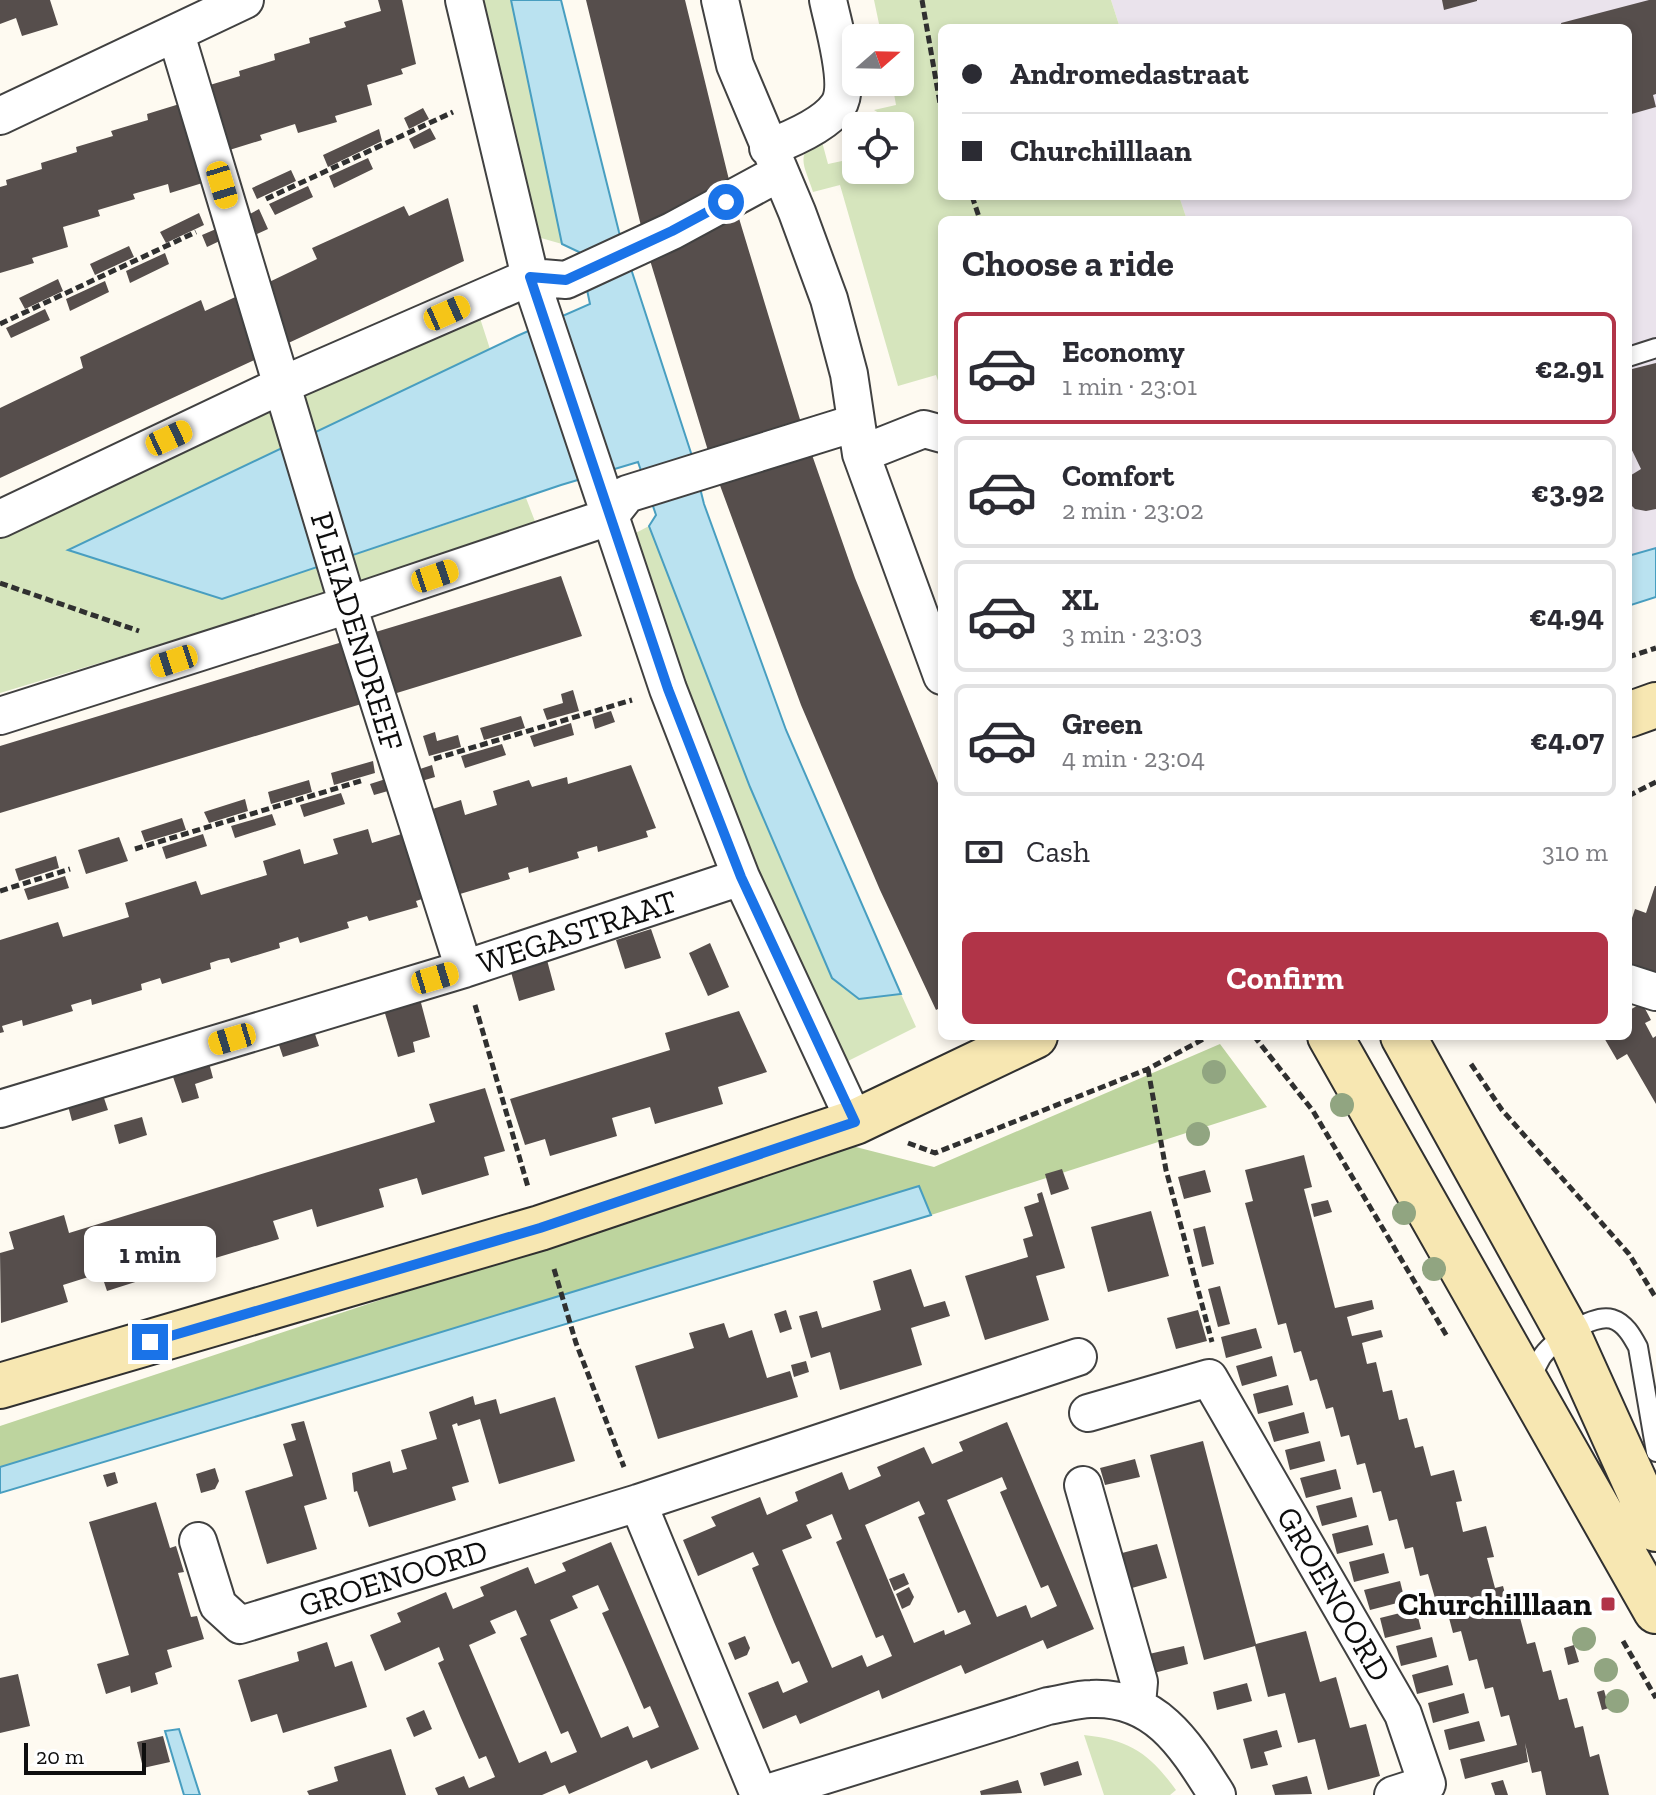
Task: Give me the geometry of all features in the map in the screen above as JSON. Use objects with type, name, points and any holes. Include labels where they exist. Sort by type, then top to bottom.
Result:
[{"type":"street","points":[[0,116],[245,0]]},
{"type":"street","points":[[464,0],[530,277],[596,476],[618,506],[668,689],[741,877],[855,1122]]},
{"type":"street","points":[[720,0],[735,65],[797,212],[829,299],[849,374],[858,438],[938,665]]},
{"type":"street","points":[[0,519],[282,385],[530,277],[566,280],[672,231],[774,160],[839,105],[844,79],[828,0]]},
{"type":"street","name":"PLEIADENDREEF","points":[[176,34],[348,605],[464,969]]},
{"type":"street","points":[[0,716],[348,605],[743,457],[924,429],[938,433]]},
{"type":"street","points":[[1632,714],[1656,705]]},
{"type":"street","name":"WEGASTRAAT","points":[[0,1109],[464,969],[741,877]]},
{"type":"street","points":[[1632,984],[1656,992]]},
{"type":"street","points":[[0,1386],[540,1228],[855,1122],[1027,1040]]},
{"type":"street","points":[[1332,1040],[1656,1611]]},
{"type":"street","points":[[1405,1040],[1568,1334],[1656,1529]]},
{"type":"street","name":"GROENOORD","points":[[198,1541],[218,1605],[240,1625],[638,1503],[1078,1357]]},
{"type":"street","points":[[1088,1413],[1209,1378]]},
{"type":"street","name":"GROENOORD","points":[[1209,1378],[1403,1714],[1427,1784],[1393,1795]]},
{"type":"street","points":[[1083,1485],[1139,1682],[1137,1704]]},
{"type":"street","points":[[638,1503],[760,1795],[1048,1706],[1092,1698],[1137,1704],[1177,1734],[1217,1795]]},
{"type":"lane","points":[[1632,356],[1656,348]]},
{"type":"lane","points":[[1527,1387],[1542,1355],[1590,1320],[1612,1318],[1629,1331],[1638,1347],[1656,1452]]},
{"type":"path","points":[[922,0],[938,92]]},
{"type":"path","points":[[0,583],[148,633]]},
{"type":"path","points":[[1632,656],[1656,648]]},
{"type":"path","points":[[1632,794],[1656,782]]},
{"type":"path","points":[[0,891],[70,869]]},
{"type":"path","points":[[464,969],[540,1228]]},
{"type":"path","points":[[855,1122],[935,1153],[1148,1069],[1202,1040]]},
{"type":"path","points":[[1257,1040],[1313,1111],[1450,1341]]},
{"type":"path","points":[[1469,1061],[1502,1110],[1629,1254],[1656,1298]]},
{"type":"path","points":[[1148,1069],[1166,1170],[1215,1352],[1209,1378]]},
{"type":"path","points":[[557,1279],[576,1343],[638,1503]]},
{"type":"path","points":[[1619,1633],[1656,1698]]},
{"type":"shaded area","points":[[1111,0],[1656,0],[1656,548],[1632,555],[1632,216],[1186,216],[1180,200],[1632,200],[1632,24],[1119,24]]},
{"type":"green space","points":[[479,0],[511,0],[562,244],[541,238]]},
{"type":"green space","points":[[874,0],[1111,0],[1119,24],[938,24],[938,200],[1180,200],[1186,216],[938,216],[938,381],[936,375],[898,386],[840,185],[813,192],[804,161],[807,150],[821,138],[828,164],[842,161],[842,184],[914,184],[914,112],[874,110],[896,105],[894,96],[914,96],[914,24],[879,24]]},
{"type":"green space","points":[[478,312],[490,349],[315,433],[304,395]]},
{"type":"green space","points":[[274,407],[286,446],[69,550],[325,565],[331,593],[0,693],[0,535]]},
{"type":"green space","points":[[526,498],[536,524],[357,587],[348,557]]},
{"type":"green space","points":[[649,526],[750,787],[832,978],[859,999],[901,994],[916,1027],[846,1062],[765,888],[668,643],[630,536]]},
{"type":"green space","points":[[1220,1044],[1267,1107],[931,1215],[918,1187],[0,1467],[0,1426],[848,1145],[934,1167]]},
{"type":"green space","points":[[1084,1735],[1114,1740],[1137,1750],[1157,1766],[1176,1790],[1170,1795],[1104,1795]]},
{"type":"water","points":[[511,0],[561,0],[619,232],[692,456],[704,504],[786,730],[901,994],[859,999],[832,978],[750,787],[649,526],[656,515],[638,462],[222,599],[68,550],[590,304],[579,252],[562,244]]},
{"type":"water","points":[[1656,548],[1656,597],[1632,605],[1632,555]]},
{"type":"water","points":[[919,1186],[931,1215],[0,1493],[0,1467]]},
{"type":"water","points":[[179,1729],[200,1795],[184,1795],[165,1731]]},
{"type":"building","points":[[0,0],[50,0],[58,25],[22,36],[16,18],[0,24]]},
{"type":"building","points":[[378,0],[402,0],[416,64],[401,69],[403,74],[367,85],[372,105],[335,116],[337,122],[298,133],[295,124],[260,135],[262,140],[223,152],[203,87],[240,76],[239,71],[275,60],[274,54],[310,43],[309,38],[346,27],[344,22],[381,11]]},
{"type":"building","points":[[586,0],[685,0],[731,188],[642,230]]},
{"type":"building","points":[[1442,0],[1477,0],[1477,1],[1444,10]]},
{"type":"building","points":[[1656,0],[1656,94],[1653,95],[1656,107],[1632,114],[1632,24],[1561,23]]},
{"type":"building","points":[[186,102],[209,181],[170,193],[168,184],[133,194],[135,199],[98,210],[100,216],[63,227],[68,247],[32,258],[34,263],[0,273],[0,187],[7,185],[6,180],[42,169],[41,163],[77,152],[76,147],[113,136],[111,131],[148,120],[147,114]]},
{"type":"building","points":[[423,108],[429,119],[409,129],[404,118]]},
{"type":"building","points":[[430,128],[436,139],[414,149],[409,139]]},
{"type":"building","points":[[379,129],[382,141],[328,167],[323,155]]},
{"type":"building","points":[[368,158],[373,169],[334,188],[329,176]]},
{"type":"building","points":[[291,170],[296,181],[257,199],[252,188]]},
{"type":"building","points":[[308,186],[313,197],[275,215],[269,204]]},
{"type":"building","points":[[448,198],[464,261],[282,346],[263,285],[317,259],[312,248],[404,206],[409,216]]},
{"type":"building","points":[[259,209],[268,229],[257,234],[248,215]]},
{"type":"building","points":[[199,213],[204,225],[166,243],[160,232]]},
{"type":"building","points":[[738,215],[802,426],[709,454],[649,257]]},
{"type":"building","points":[[223,226],[228,237],[207,247],[202,235]]},
{"type":"building","points":[[129,246],[134,257],[95,275],[90,264]]},
{"type":"building","points":[[165,253],[169,264],[130,283],[126,271]]},
{"type":"building","points":[[58,279],[63,291],[25,309],[19,298]]},
{"type":"building","points":[[105,281],[109,292],[70,311],[66,299]]},
{"type":"building","points":[[244,293],[263,356],[0,478],[0,408],[83,368],[80,357],[201,300],[205,311]]},
{"type":"building","points":[[45,309],[50,320],[11,338],[6,328]]},
{"type":"building","points":[[1656,363],[1656,509],[1646,511],[1632,506],[1632,475],[1641,469],[1632,450],[1632,369]]},
{"type":"building","points":[[811,452],[855,578],[938,783],[936,1010],[880,890],[801,705],[718,480]]},
{"type":"building","points":[[561,576],[582,636],[387,696],[369,634]]},
{"type":"building","points":[[349,640],[368,702],[0,813],[0,746]]},
{"type":"building","points":[[573,690],[579,711],[547,720],[543,709],[563,703],[561,694]]},
{"type":"building","points":[[611,711],[615,722],[595,729],[592,717]]},
{"type":"building","points":[[521,716],[525,728],[484,740],[480,728]]},
{"type":"building","points":[[571,723],[574,735],[534,747],[530,736]]},
{"type":"building","points":[[435,732],[437,741],[458,735],[461,747],[429,756],[423,736]]},
{"type":"building","points":[[502,744],[506,755],[465,768],[461,756]]},
{"type":"building","points":[[373,761],[375,773],[334,785],[331,773]]},
{"type":"building","points":[[432,765],[435,777],[415,783],[411,772]]},
{"type":"building","points":[[631,765],[656,828],[646,831],[648,837],[598,852],[597,846],[577,852],[579,858],[529,873],[528,867],[508,873],[510,879],[460,894],[459,888],[447,891],[423,812],[461,800],[465,815],[497,805],[493,791],[529,780],[532,787],[567,777],[568,784]]},
{"type":"building","points":[[392,777],[395,789],[374,795],[370,784]]},
{"type":"building","points":[[309,780],[312,792],[271,804],[268,792]]},
{"type":"building","points":[[341,793],[345,804],[304,817],[300,805]]},
{"type":"building","points":[[245,799],[248,811],[209,823],[204,812]]},
{"type":"building","points":[[272,814],[276,825],[235,838],[231,826]]},
{"type":"building","points":[[182,818],[186,830],[145,842],[141,831]]},
{"type":"building","points":[[368,829],[372,843],[408,832],[428,897],[416,901],[418,907],[369,921],[367,916],[347,922],[349,928],[300,943],[298,937],[279,943],[280,948],[231,963],[229,958],[219,960],[210,963],[211,969],[162,984],[160,978],[141,984],[142,990],[92,1005],[91,999],[71,1005],[73,1011],[23,1026],[22,1020],[2,1026],[4,1032],[0,1033],[0,940],[58,922],[63,937],[129,917],[125,903],[196,881],[201,895],[267,875],[263,861],[300,849],[304,864],[338,854],[333,839]]},
{"type":"building","points":[[203,834],[207,846],[166,859],[162,847]]},
{"type":"building","points":[[119,837],[128,861],[86,874],[78,850]]},
{"type":"building","points":[[56,856],[59,868],[19,881],[15,869]]},
{"type":"building","points":[[65,876],[69,888],[28,900],[24,889]]},
{"type":"building","points":[[1656,886],[1656,974],[1632,966],[1632,918],[1635,909],[1646,913]]},
{"type":"building","points":[[651,929],[661,958],[625,969],[616,940]]},
{"type":"building","points":[[710,943],[729,987],[708,996],[689,953]]},
{"type":"building","points":[[547,960],[555,990],[519,1001],[511,972]]},
{"type":"building","points":[[420,999],[430,1037],[413,1042],[415,1052],[398,1057],[384,1010]]},
{"type":"building","points":[[1642,1003],[1651,1020],[1645,1023],[1653,1038],[1656,1036],[1656,1104],[1627,1054],[1617,1060],[1605,1040],[1632,1040],[1632,1009]]},
{"type":"building","points":[[739,1011],[767,1072],[718,1087],[723,1104],[655,1124],[650,1107],[612,1118],[617,1136],[550,1156],[545,1139],[525,1145],[510,1099],[670,1050],[665,1033]]},
{"type":"building","points":[[314,1031],[319,1046],[283,1057],[278,1042]]},
{"type":"building","points":[[209,1063],[213,1078],[195,1084],[199,1098],[182,1103],[172,1074]]},
{"type":"building","points":[[485,1088],[505,1151],[484,1157],[489,1175],[422,1195],[417,1178],[379,1189],[384,1207],[317,1227],[312,1209],[273,1221],[279,1239],[212,1259],[207,1241],[187,1247],[168,1253],[173,1270],[107,1291],[101,1273],[63,1285],[68,1302],[1,1323],[0,1253],[14,1249],[9,1232],[64,1215],[69,1233],[435,1122],[429,1104]]},
{"type":"building","points":[[103,1095],[108,1110],[72,1121],[68,1106]]},
{"type":"building","points":[[142,1117],[147,1135],[119,1144],[114,1125]]},
{"type":"building","points":[[1304,1155],[1312,1187],[1304,1189],[1335,1308],[1372,1300],[1374,1309],[1347,1317],[1352,1336],[1381,1330],[1383,1337],[1362,1343],[1367,1364],[1376,1362],[1383,1392],[1392,1390],[1399,1420],[1407,1418],[1415,1448],[1423,1446],[1431,1476],[1454,1470],[1462,1501],[1456,1502],[1463,1532],[1486,1526],[1494,1557],[1487,1558],[1495,1588],[1503,1586],[1511,1616],[1519,1614],[1527,1644],[1535,1642],[1543,1672],[1551,1670],[1559,1700],[1567,1698],[1575,1728],[1583,1726],[1590,1757],[1599,1754],[1609,1795],[1546,1795],[1541,1771],[1532,1773],[1525,1743],[1528,1762],[1465,1779],[1460,1759],[1517,1745],[1509,1715],[1501,1717],[1493,1687],[1485,1689],[1477,1659],[1469,1661],[1461,1631],[1453,1633],[1445,1603],[1437,1605],[1428,1574],[1420,1576],[1413,1547],[1405,1549],[1397,1519],[1389,1521],[1381,1491],[1373,1493],[1365,1463],[1357,1465],[1349,1435],[1341,1437],[1333,1407],[1326,1409],[1317,1379],[1310,1381],[1301,1351],[1294,1353],[1286,1323],[1278,1325],[1245,1203],[1253,1201],[1245,1170]]},
{"type":"building","points":[[1062,1169],[1069,1189],[1051,1195],[1045,1174]]},
{"type":"building","points":[[1205,1170],[1211,1192],[1184,1199],[1178,1177]]},
{"type":"building","points":[[1042,1192],[1065,1268],[1036,1276],[1049,1320],[985,1340],[965,1276],[1028,1257],[1023,1239],[1033,1236],[1024,1207],[1039,1202],[1037,1194]]},
{"type":"building","points":[[1328,1200],[1332,1212],[1314,1217],[1311,1204]]},
{"type":"building","points":[[1151,1211],[1169,1276],[1108,1292],[1091,1227]]},
{"type":"building","points":[[1205,1226],[1214,1264],[1202,1267],[1193,1229]]},
{"type":"building","points":[[911,1269],[924,1307],[945,1301],[950,1316],[911,1328],[922,1365],[840,1390],[830,1352],[811,1358],[799,1316],[817,1311],[822,1328],[881,1310],[873,1281]]},
{"type":"building","points":[[1220,1286],[1230,1324],[1218,1327],[1208,1289]]},
{"type":"building","points":[[786,1310],[792,1329],[780,1333],[774,1314]]},
{"type":"building","points":[[1198,1310],[1207,1341],[1176,1349],[1167,1318]]},
{"type":"building","points":[[724,1323],[729,1338],[752,1330],[767,1378],[790,1371],[798,1397],[658,1439],[635,1366],[694,1348],[689,1333]]},
{"type":"building","points":[[1256,1328],[1262,1348],[1226,1358],[1221,1337]]},
{"type":"building","points":[[1272,1356],[1277,1376],[1242,1386],[1236,1366]]},
{"type":"building","points":[[806,1361],[809,1372],[794,1377],[791,1365]]},
{"type":"building","points":[[1288,1385],[1293,1405],[1258,1414],[1253,1394]]},
{"type":"building","points":[[473,1396],[475,1405],[496,1399],[500,1414],[555,1397],[575,1461],[499,1484],[480,1419],[458,1426],[457,1423],[452,1425],[469,1482],[452,1487],[456,1500],[369,1527],[357,1491],[354,1492],[352,1473],[390,1461],[393,1473],[407,1469],[401,1450],[437,1439],[429,1412]]},
{"type":"building","points":[[1304,1412],[1309,1433],[1274,1442],[1268,1422]]},
{"type":"building","points":[[304,1421],[327,1499],[304,1506],[317,1549],[267,1564],[245,1491],[293,1476],[283,1444],[296,1440],[291,1424]]},
{"type":"building","points":[[1007,1422],[1094,1629],[1047,1649],[1043,1640],[965,1674],[961,1665],[882,1699],[879,1690],[800,1724],[796,1715],[763,1729],[748,1693],[778,1681],[783,1693],[808,1682],[799,1661],[792,1664],[774,1622],[752,1568],[759,1565],[753,1552],[698,1576],[683,1540],[716,1526],[711,1517],[760,1497],[767,1515],[798,1501],[795,1492],[842,1472],[849,1490],[881,1476],[877,1467],[924,1447],[932,1464],[963,1451],[959,1442]],"holes":[[[1002,1477],[1007,1489],[1000,1492],[1023,1546],[1041,1588],[1048,1585],[1057,1606],[1031,1618],[1026,1605],[997,1617],[947,1500]],[[919,1501],[925,1514],[918,1517],[958,1613],[965,1610],[971,1624],[945,1635],[944,1630],[914,1643],[865,1525]],[[832,1514],[842,1539],[836,1542],[876,1638],[883,1635],[892,1656],[867,1667],[862,1655],[832,1668],[782,1550],[812,1538],[806,1525]]]},
{"type":"building","points":[[1203,1441],[1256,1644],[1306,1631],[1320,1682],[1336,1677],[1350,1728],[1366,1724],[1380,1776],[1328,1790],[1315,1739],[1298,1743],[1285,1693],[1268,1697],[1255,1646],[1204,1660],[1150,1455]]},
{"type":"building","points":[[1320,1441],[1325,1461],[1290,1470],[1285,1450]]},
{"type":"building","points":[[1135,1459],[1140,1477],[1105,1485],[1100,1468]]},
{"type":"building","points":[[215,1468],[219,1481],[215,1489],[201,1493],[196,1474]]},
{"type":"building","points":[[1336,1469],[1341,1489],[1306,1498],[1300,1478]]},
{"type":"building","points":[[115,1472],[118,1483],[107,1487],[103,1475]]},
{"type":"building","points":[[1352,1497],[1357,1517],[1322,1526],[1316,1506]]},
{"type":"building","points":[[156,1502],[170,1548],[176,1546],[184,1572],[178,1573],[191,1617],[197,1616],[204,1639],[167,1650],[172,1667],[155,1673],[158,1684],[131,1693],[130,1686],[106,1694],[97,1664],[129,1655],[89,1522]]},
{"type":"building","points":[[1368,1525],[1373,1545],[1337,1554],[1332,1534]]},
{"type":"building","points":[[611,1542],[699,1749],[651,1769],[647,1760],[569,1794],[565,1785],[542,1795],[438,1795],[435,1788],[464,1776],[469,1788],[495,1777],[486,1756],[479,1759],[461,1718],[438,1663],[444,1660],[439,1647],[385,1671],[370,1635],[401,1622],[397,1613],[446,1592],[453,1609],[484,1596],[480,1587],[528,1567],[535,1584],[566,1571],[562,1563]],"holes":[[[598,1585],[609,1610],[602,1613],[644,1709],[650,1706],[659,1727],[633,1738],[628,1726],[601,1738],[550,1620],[578,1608],[572,1596]],[[516,1610],[527,1635],[520,1638],[561,1734],[568,1731],[577,1752],[551,1763],[546,1751],[519,1763],[469,1645],[496,1633],[490,1621]]]},
{"type":"building","points":[[1157,1544],[1167,1578],[1132,1588],[1122,1553]]},
{"type":"building","points":[[1384,1553],[1389,1573],[1354,1582],[1349,1562]]},
{"type":"building","points":[[904,1573],[909,1584],[894,1591],[889,1579]]},
{"type":"building","points":[[1400,1581],[1405,1601],[1370,1610],[1364,1590]]},
{"type":"building","points":[[909,1587],[914,1597],[910,1605],[902,1609],[896,1594]]},
{"type":"building","points":[[1416,1609],[1421,1629],[1385,1638],[1380,1618]]},
{"type":"building","points":[[745,1636],[750,1648],[747,1655],[735,1660],[728,1643]]},
{"type":"building","points":[[1432,1637],[1437,1657],[1401,1666],[1396,1646]]},
{"type":"building","points":[[327,1642],[335,1667],[352,1661],[367,1707],[283,1733],[277,1714],[251,1722],[238,1680],[299,1661],[297,1652]]},
{"type":"building","points":[[1574,1645],[1579,1662],[1568,1665],[1564,1648]]},
{"type":"building","points":[[1184,1646],[1188,1664],[1154,1673],[1149,1654]]},
{"type":"building","points":[[1448,1665],[1453,1685],[1417,1694],[1412,1675]]},
{"type":"building","points":[[18,1674],[30,1726],[0,1733],[0,1678]]},
{"type":"building","points":[[1247,1683],[1252,1701],[1217,1710],[1213,1692]]},
{"type":"building","points":[[1604,1690],[1609,1708],[1602,1710],[1597,1692]]},
{"type":"building","points":[[1464,1693],[1469,1713],[1433,1723],[1428,1703]]},
{"type":"building","points":[[424,1710],[432,1729],[414,1737],[406,1718]]},
{"type":"building","points":[[1479,1721],[1485,1741],[1449,1750],[1444,1730]]},
{"type":"building","points":[[1277,1730],[1282,1747],[1264,1752],[1268,1765],[1251,1769],[1243,1739]]},
{"type":"building","points":[[163,1736],[170,1762],[143,1768],[137,1742]]},
{"type":"building","points":[[391,1749],[406,1795],[309,1795],[307,1791],[338,1781],[334,1767]]},
{"type":"building","points":[[1078,1761],[1082,1775],[1044,1786],[1040,1773]]},
{"type":"building","points":[[1307,1776],[1312,1794],[1275,1795],[1272,1785]]},
{"type":"building","points":[[1018,1780],[1022,1793],[981,1795],[980,1791]]},
{"type":"building","points":[[1503,1780],[1508,1795],[1495,1795],[1491,1783]]},
{"type":"place","name":"Churchilllaan","points":[[1608,1604]]},
{"type":"route","points":[[150,1342],[540,1228],[855,1122],[741,877],[668,689],[530,277],[566,280],[672,231],[726,202]]}]
